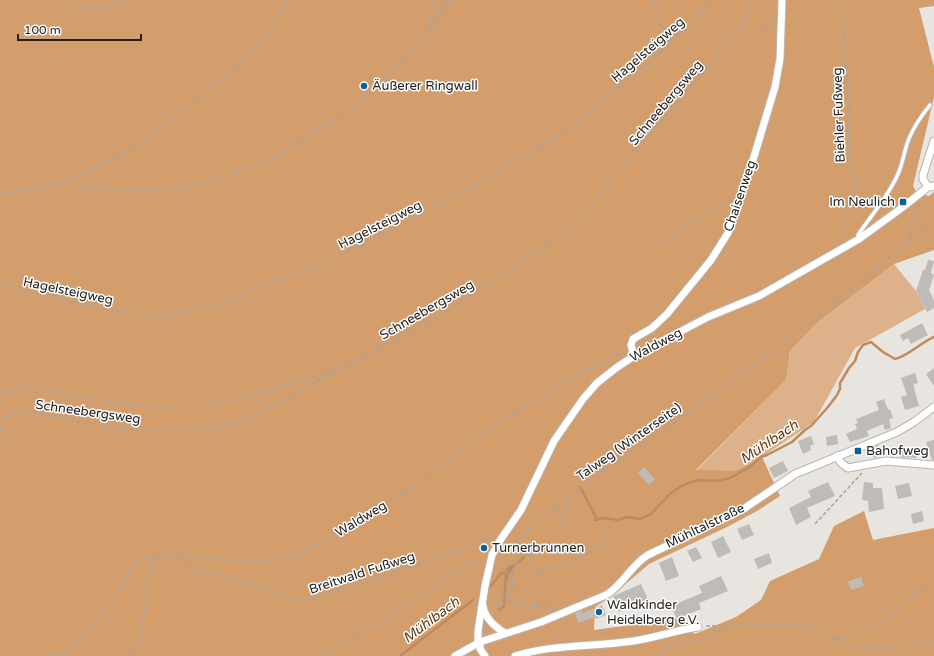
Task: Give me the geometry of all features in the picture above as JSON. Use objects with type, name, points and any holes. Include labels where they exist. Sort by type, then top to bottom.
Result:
[{"type":"street","name":"Chaisenweg","points":[[633,355],[631,345],[633,339],[652,328],[667,314],[711,260],[728,234],[776,87],[780,59],[782,0]]},
{"type":"street","points":[[931,186],[923,180],[923,175],[934,141]]},
{"type":"street","name":"Waldweg","points":[[479,642],[478,631],[490,561],[494,550],[521,510],[554,441],[583,399],[602,378],[633,355],[708,317],[759,296],[859,239],[931,186]]},
{"type":"street","name":"Mühltalstraße","points":[[479,642],[541,622],[606,595],[648,555],[745,508],[795,474],[897,432],[914,422],[934,407]]},
{"type":"street","points":[[837,456],[841,463],[847,467],[892,461],[934,464]]},
{"type":"street","points":[[483,603],[487,616],[496,627],[505,633]]},
{"type":"street","points":[[515,656],[546,649],[633,641],[698,627]]},
{"type":"street","points":[[455,656],[479,642],[480,649],[485,656]]},
{"type":"lane","points":[[859,239],[858,235],[881,205],[896,179],[908,142],[918,119],[930,105]]},
{"type":"path","points":[[59,0],[73,6],[90,9],[107,7],[124,0]]},
{"type":"path","points":[[0,193],[45,188],[56,185],[91,171],[143,141],[241,63],[261,43],[289,0]]},
{"type":"path","points":[[429,30],[433,0]]},
{"type":"path","points":[[434,24],[444,0]]},
{"type":"path","points":[[56,185],[92,187],[126,192],[179,189],[232,175],[278,156],[356,105],[392,72],[453,0]]},
{"type":"path","points":[[654,0],[662,26],[667,35],[672,39]]},
{"type":"path","name":"Hagelsteigweg","points":[[0,285],[108,310],[158,317],[198,310],[236,299],[282,277],[326,262],[362,245],[418,217],[537,149],[583,119],[632,75],[654,59],[672,39],[691,25],[710,0]]},
{"type":"path","name":"Schneebergsweg","points":[[0,418],[29,413],[115,428],[145,430],[195,429],[229,424],[252,416],[285,400],[337,370],[437,317],[539,251],[577,221],[596,200],[606,184],[630,160],[649,134],[730,42],[745,20],[754,0]]},
{"type":"path","name":"Biehler Fußweg","points":[[839,242],[855,184],[848,161],[849,97],[841,0]]},
{"type":"path","points":[[657,247],[743,190]]},
{"type":"path","points":[[911,241],[909,237],[923,199],[921,192]]},
{"type":"path","name":"Talweg (Winterseite)","points":[[322,656],[394,613],[446,578],[475,563],[490,561],[504,552],[516,540],[590,480],[657,435],[789,340],[934,221]]},
{"type":"path","points":[[787,259],[799,272]]},
{"type":"path","name":"Waldweg","points":[[159,556],[166,554],[211,559],[264,561],[283,559],[305,552],[408,490],[482,434],[532,401],[616,355],[624,353],[633,355]]},
{"type":"path","points":[[0,392],[26,388],[136,405],[209,405],[244,398],[337,370]]},
{"type":"path","points":[[0,428],[9,450]]},
{"type":"path","points":[[815,524],[870,463]]},
{"type":"path","points":[[562,524],[572,495]]},
{"type":"path","points":[[529,555],[537,574],[540,574],[544,567],[551,568],[562,566],[601,546],[605,540],[612,521]]},
{"type":"path","name":"Breitwald Fußweg","points":[[180,555],[192,568],[273,593],[305,600],[389,576],[506,532]]},
{"type":"path","points":[[509,599],[513,583],[512,579],[514,569],[520,553],[516,540]]},
{"type":"path","points":[[520,553],[529,555],[536,553]]},
{"type":"path","points":[[45,656],[66,651],[84,638],[126,580],[135,562],[147,556],[159,556]]},
{"type":"path","points":[[130,656],[137,646],[141,636],[150,568],[153,561],[159,556]]},
{"type":"path","points":[[512,579],[505,571],[510,564],[518,561]]},
{"type":"path","points":[[496,606],[503,606],[500,591],[503,586],[512,579]]},
{"type":"path","points":[[501,595],[507,595],[513,604],[523,608],[537,607],[537,600],[534,594],[520,590],[513,583]]},
{"type":"path","points":[[832,639],[856,634],[879,626],[921,589],[934,583]]},
{"type":"path","points":[[548,601],[551,608]]},
{"type":"path","points":[[698,627],[792,624],[812,629],[832,639],[848,644],[886,647],[934,643]]},
{"type":"path","points":[[660,656],[663,649],[705,639],[725,626]]},
{"type":"shaded area","points":[[0,0],[934,0],[934,6],[919,8],[934,67],[934,97],[913,186],[917,193],[929,196],[934,192],[934,250],[894,264],[817,323],[790,351],[786,380],[696,470],[735,471],[762,457],[780,496],[731,525],[649,564],[609,598],[595,607],[594,630],[676,619],[695,634],[736,617],[761,600],[770,581],[819,559],[834,526],[864,511],[873,540],[934,528],[934,656],[0,656]]},
{"type":"shaded area","points":[[894,264],[916,291],[925,309],[855,348],[814,422],[762,457],[735,471],[696,471],[786,380],[790,351],[817,323]]},
{"type":"shaded area","points":[[512,565],[514,566],[506,581],[503,573],[507,567]]},
{"type":"building","points":[[928,260],[934,261],[931,273],[934,275],[929,290],[934,300],[934,308],[927,312],[916,291]]},
{"type":"building","points":[[922,323],[928,335],[911,344],[908,338],[903,341],[900,335]]},
{"type":"building","points":[[934,368],[934,386],[926,374]]},
{"type":"building","points":[[915,373],[918,383],[914,384],[914,388],[919,406],[905,410],[901,397],[907,395],[901,378]]},
{"type":"building","points":[[884,399],[893,418],[889,419],[891,428],[885,430],[883,424],[867,431],[869,436],[850,442],[846,434],[857,429],[855,424],[858,423],[856,419],[879,410],[876,402]]},
{"type":"building","points":[[837,435],[838,444],[827,446],[826,437]]},
{"type":"building","points":[[811,436],[814,444],[810,446],[811,450],[803,454],[798,441]]},
{"type":"building","points":[[934,440],[934,460],[932,460],[926,442]]},
{"type":"building","points":[[878,445],[879,456],[874,458],[870,449]]},
{"type":"building","points":[[899,448],[917,450],[917,458],[899,457]]},
{"type":"building","points":[[783,461],[788,471],[774,478],[769,468]]},
{"type":"building","points":[[644,467],[655,479],[649,485],[638,473]]},
{"type":"building","points":[[828,482],[835,496],[807,508],[811,517],[796,525],[789,508],[811,497],[808,491]]},
{"type":"building","points":[[864,482],[873,483],[873,488],[882,488],[884,509],[869,512],[868,501],[862,500]]},
{"type":"building","points":[[909,483],[912,496],[898,499],[895,486]]},
{"type":"building","points":[[922,511],[924,521],[913,524],[911,514]]},
{"type":"building","points":[[749,524],[754,535],[742,540],[737,529]]},
{"type":"building","points":[[723,536],[731,552],[718,558],[711,542]]},
{"type":"building","points":[[696,547],[702,558],[693,562],[687,551]]},
{"type":"building","points":[[769,553],[772,563],[758,569],[754,559]]},
{"type":"building","points":[[672,557],[679,576],[666,581],[659,563]]},
{"type":"building","points":[[721,576],[728,591],[699,603],[701,609],[677,619],[671,606],[702,593],[699,586]]},
{"type":"building","points":[[861,577],[864,586],[851,590],[848,581]]},
{"type":"building","points":[[641,584],[648,600],[619,612],[613,596]]},
{"type":"building","points":[[602,605],[606,615],[578,623],[575,613],[582,610],[583,613]]},
{"type":"waterway","name":"Mühlbach","points":[[595,520],[604,518],[618,520],[627,517],[640,519],[651,514],[670,494],[681,486],[698,480],[716,481],[730,478],[748,468],[761,457],[792,442],[811,426],[837,395],[840,389],[840,383],[855,361],[858,352],[863,345],[871,342],[883,352],[895,359],[934,337]]},
{"type":"waterway","points":[[580,487],[597,519]]},
{"type":"waterway","name":"Mühlbach","points":[[511,568],[524,557]]},
{"type":"waterway","name":"Mühlbach","points":[[491,586],[501,573],[506,573]]},
{"type":"waterway","points":[[499,610],[504,606],[505,581]]},
{"type":"waterway","name":"Mühlbach","points":[[400,656],[473,600]]},
{"type":"place","name":"Äußerer Ringwall","points":[[364,86]]},
{"type":"place","name":"Im Neulich","points":[[903,202]]},
{"type":"place","name":"Bahofweg","points":[[858,451]]},
{"type":"place","name":"Turnerbrunnen","points":[[484,548]]},
{"type":"place","name":"Waldkinder Heidelberg e.V.","points":[[599,612]]}]
